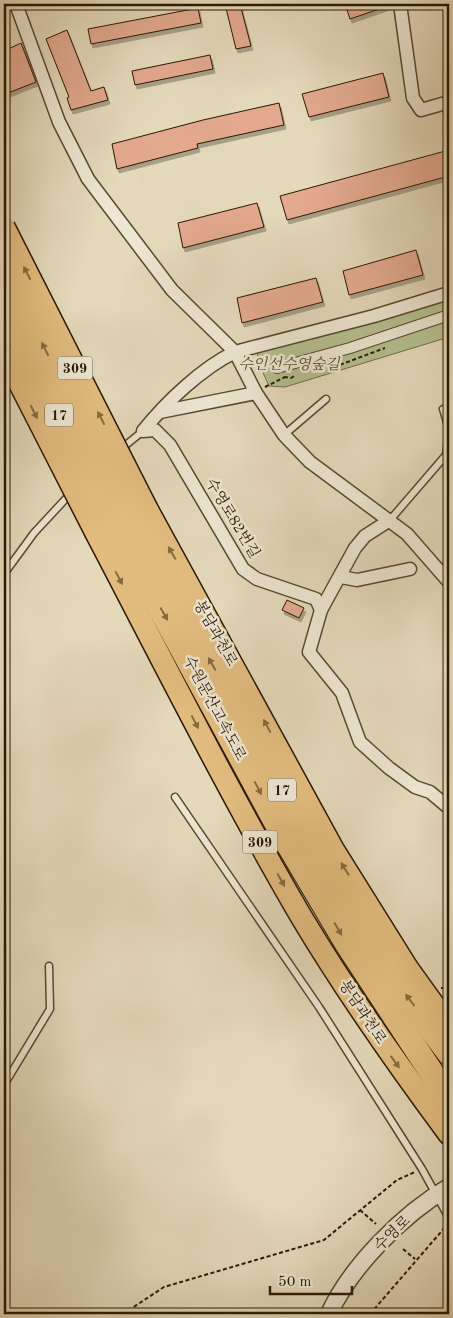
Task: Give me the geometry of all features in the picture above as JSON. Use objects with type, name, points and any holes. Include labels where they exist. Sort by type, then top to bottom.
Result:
[{"type":"highway","name":"봉담과천로","points":[[4,227],[122,521],[214,758],[303,919],[393,1059],[449,1134]]},
{"type":"highway","name":"수원문산고속도로","points":[[4,267],[122,521],[392,976],[449,1053]]},
{"type":"highway","name":"수원문산고속도로","points":[[4,305],[122,521],[285,839],[347,944],[449,1099]]},
{"type":"highway","name":"봉담과천로","points":[[4,354],[122,521],[408,969],[449,1026]]},
{"type":"street","points":[[16,4],[58,122],[88,179],[172,290],[235,352],[260,391],[284,435],[310,462],[390,520],[413,540],[449,582]]},
{"type":"street","points":[[400,4],[413,98],[421,110],[449,102]]},
{"type":"street","points":[[143,431],[158,412],[219,360],[235,352],[365,319],[449,293]]},
{"type":"street","points":[[277,368],[350,348],[449,315]]},
{"type":"street","points":[[158,412],[260,391]]},
{"type":"street","name":"수영로82번길","points":[[143,431],[155,430],[170,445],[243,569],[257,579],[316,599],[321,610]]},
{"type":"street","points":[[390,520],[365,536],[355,548],[341,577],[321,610],[309,652],[342,693],[349,707],[360,742],[389,768],[415,786],[430,792],[449,808]]},
{"type":"street","points":[[341,577],[357,580],[410,569]]},
{"type":"street","name":"수영로","points":[[329,1314],[359,1268],[392,1230],[435,1195],[449,1187]]},
{"type":"lane","points":[[284,435],[326,399]]},
{"type":"lane","points":[[443,409],[449,429]]},
{"type":"lane","points":[[114,456],[143,431]]},
{"type":"lane","points":[[390,520],[446,455],[449,435]]},
{"type":"lane","points":[[86,480],[107,462]]},
{"type":"lane","points":[[4,574],[34,534],[64,499],[78,487]]},
{"type":"lane","points":[[175,797],[320,1007],[422,1169],[449,1218]]},
{"type":"lane","points":[[4,1085],[50,1009],[50,966]]},
{"type":"path","points":[[260,391],[270,383],[285,377]]},
{"type":"path","points":[[123,1314],[164,1287],[324,1240],[397,1180],[422,1169]]},
{"type":"path","points":[[360,1210],[376,1224]]},
{"type":"path","points":[[370,1314],[449,1222]]},
{"type":"path","points":[[404,1249],[415,1260]]},
{"type":"green space","name":"수인선수영숲길","points":[[449,297],[449,337],[285,387],[269,386],[259,364],[257,351]]},
{"type":"building","points":[[225,4],[240,4],[251,46],[236,49]]},
{"type":"building","points":[[345,4],[390,4],[391,5],[350,19]]},
{"type":"building","points":[[198,8],[201,23],[91,44],[88,29]]},
{"type":"building","points":[[67,30],[91,91],[104,87],[108,100],[71,110],[67,98],[69,97],[46,39]]},
{"type":"building","points":[[21,43],[36,82],[8,93],[4,83],[4,51]]},
{"type":"building","points":[[210,55],[213,69],[135,85],[132,71]]},
{"type":"building","points":[[383,73],[389,97],[309,117],[302,94]]},
{"type":"building","points":[[279,103],[284,125],[197,144],[198,148],[117,169],[112,144],[203,120]]},
{"type":"building","points":[[449,150],[449,176],[287,220],[280,196]]},
{"type":"building","points":[[257,203],[264,227],[183,248],[178,223]]},
{"type":"building","points":[[416,250],[423,275],[349,295],[343,271]]},
{"type":"building","points":[[316,278],[323,302],[242,323],[237,298]]},
{"type":"building","points":[[287,600],[304,608],[299,618],[282,610]]},
{"type":"railway","points":[[4,410],[9,410]]}]
